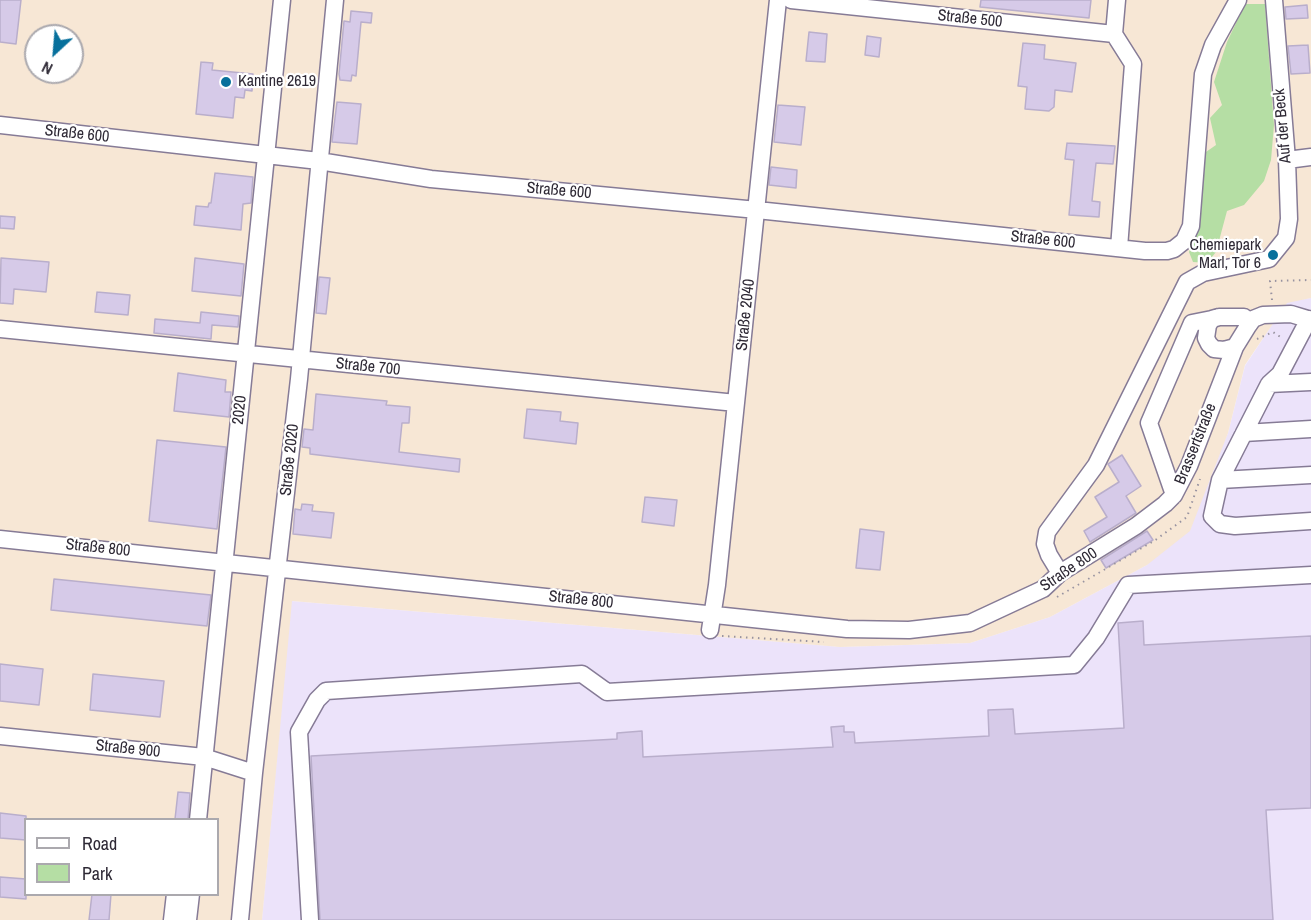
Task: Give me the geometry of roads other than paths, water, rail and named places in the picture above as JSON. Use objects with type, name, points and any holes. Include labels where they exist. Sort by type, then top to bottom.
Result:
[{"type":"street","name":"2020","points":[[198,818],[282,0]]},
{"type":"street","name":"Straße 2020","points":[[240,920],[254,773],[299,379],[298,360],[335,0]]},
{"type":"street","name":"Straße 2040","points":[[711,622],[716,594],[778,0]]},
{"type":"street","name":"Straße 500","points":[[791,0],[1114,34]]},
{"type":"street","points":[[1117,0],[1114,34],[1133,64],[1119,249]]},
{"type":"street","name":"Straße 600","points":[[0,125],[319,161],[431,179],[757,210],[1119,249],[1167,251],[1174,249],[1184,241],[1191,226],[1203,74],[1213,45],[1238,0]]},
{"type":"street","name":"Auf der Beck","points":[[1060,573],[1045,544],[1047,532],[1096,465],[1187,282],[1203,273],[1269,259],[1278,249],[1288,229],[1287,160],[1274,0]]},
{"type":"street","points":[[1287,160],[1311,157]]},
{"type":"street","points":[[1174,495],[1149,423],[1192,323],[1212,319],[1246,328],[1253,319],[1268,309],[1310,320],[1294,344],[1280,375],[1269,384],[1220,480],[1212,516],[1220,524],[1311,521]]},
{"type":"street","points":[[1212,319],[1206,331],[1209,344],[1214,349],[1224,350],[1235,347]]},
{"type":"street","name":"Straße 700","points":[[0,328],[736,403]]},
{"type":"street","name":"Brassertstraße","points":[[1136,526],[1174,495],[1189,466],[1235,347],[1246,328]]},
{"type":"street","points":[[1269,384],[1311,382]]},
{"type":"street","points":[[1244,433],[1311,429]]},
{"type":"street","points":[[1220,480],[1311,475]]},
{"type":"street","name":"Straße 800","points":[[0,539],[278,566],[711,622],[877,630],[939,628],[970,623],[988,616],[1043,589],[1060,573],[1136,526]]},
{"type":"street","points":[[310,920],[299,732],[318,699],[326,691],[582,674],[607,692],[1074,665],[1096,638],[1128,585],[1311,574]]},
{"type":"street","name":"Straße 900","points":[[0,736],[204,757],[254,773]]},
{"type":"street","points":[[172,920],[175,896]]},
{"type":"street","points":[[188,920],[191,896]]},
{"type":"place","name":"Kantine 2619","points":[[226,82]]},
{"type":"place","name":"Chemiepark Marl, Tor 6","points":[[1273,255]]}]
